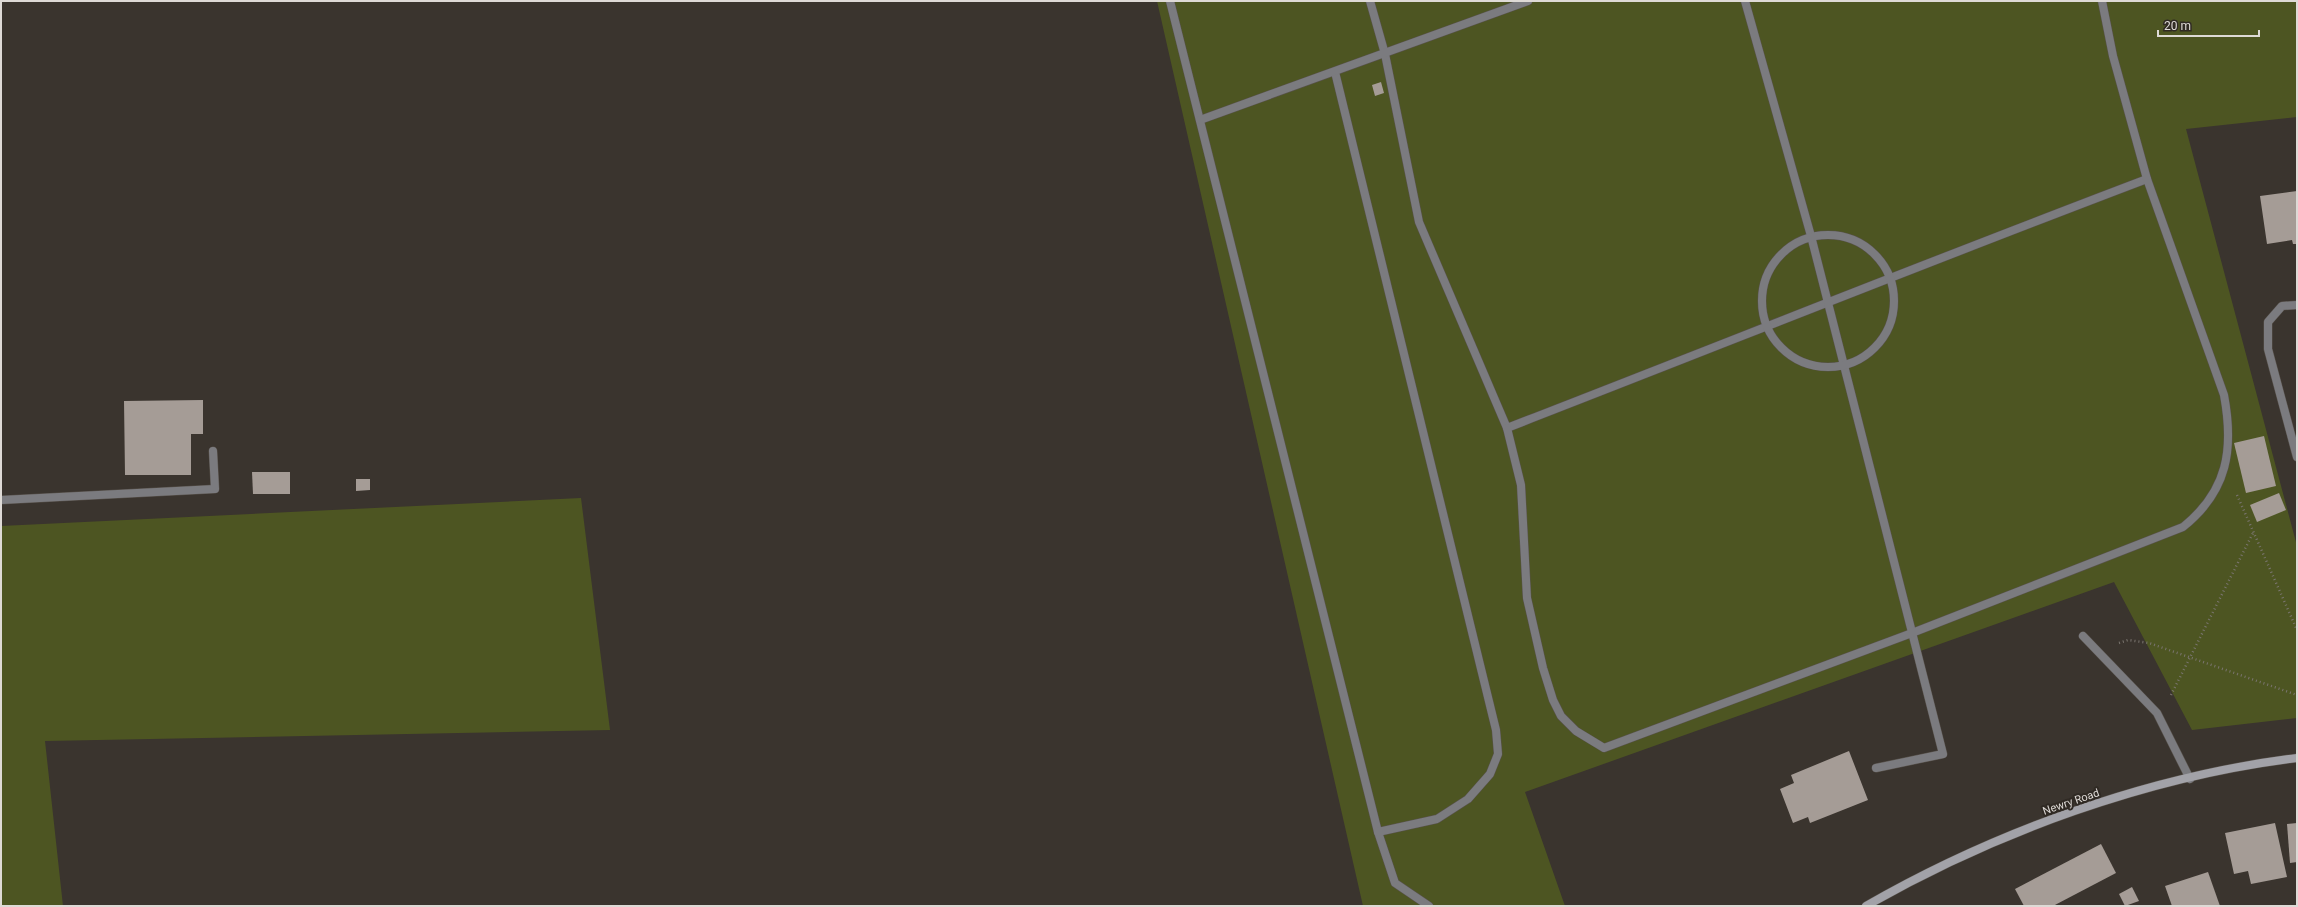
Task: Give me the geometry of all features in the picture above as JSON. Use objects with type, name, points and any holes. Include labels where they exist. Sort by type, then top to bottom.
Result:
[{"type":"main road","name":"Newry Road","points":[[1866,906],[1897,889],[2010,834],[2134,793],[2251,764],[2297,758]]},
{"type":"street","points":[[1170,1],[1378,832],[1394,883],[1429,906]]},
{"type":"street","points":[[1370,1],[1385,54],[1419,222],[1507,428],[1521,484],[1527,598],[1543,668],[1553,700],[1561,716],[1576,731],[1604,748],[1912,633],[2184,526],[2201,512],[2225,467],[2229,452],[2229,424],[2224,395],[2147,179],[2113,56],[2102,1]]},
{"type":"street","points":[[1200,120],[1528,1]]},
{"type":"street","points":[[1745,1],[1811,236],[1943,754],[1876,768]]},
{"type":"street","points":[[1334,72],[1496,730],[1498,754],[1490,774],[1468,799],[1437,819],[1378,832]]},
{"type":"street","points":[[1507,428],[1767,327],[1890,276],[2147,179]]},
{"type":"street","points":[[1830,234],[1848,238],[1865,246],[1879,259],[1890,276],[1894,293],[1893,313],[1888,331],[1877,346],[1862,358],[1845,366],[1826,368],[1801,362],[1790,356],[1776,343],[1767,327],[1761,308],[1762,290],[1768,271],[1779,255],[1793,243],[1811,236],[1830,234]]},
{"type":"street","points":[[2297,305],[2282,306],[2268,322],[2268,350],[2297,457]]},
{"type":"street","points":[[1,500],[215,489],[213,452]]},
{"type":"street","points":[[2083,636],[2157,713],[2190,779]]},
{"type":"path","points":[[2225,467],[2297,630]]},
{"type":"path","points":[[2157,713],[2173,691],[2254,531]]},
{"type":"path","points":[[2097,652],[2128,640],[2149,643],[2297,695]]},
{"type":"green space","points":[[1157,1],[2297,1],[2297,117],[2186,129],[2297,546],[2297,718],[2192,730],[2114,582],[1525,792],[1565,906],[1363,906]]},
{"type":"green space","points":[[581,498],[610,730],[45,741],[63,906],[1,906],[1,526]]},
{"type":"building","points":[[1381,82],[1384,93],[1375,96],[1372,85]]},
{"type":"building","points":[[2297,191],[2297,244],[2293,244],[2292,240],[2267,244],[2260,196]]},
{"type":"building","points":[[203,400],[203,434],[191,434],[191,475],[125,475],[124,401]]},
{"type":"building","points":[[2264,436],[2276,486],[2246,493],[2234,443]]},
{"type":"building","points":[[252,472],[290,472],[290,494],[253,494]]},
{"type":"building","points":[[356,479],[370,479],[370,490],[356,491]]},
{"type":"building","points":[[2279,493],[2286,510],[2257,522],[2250,505]]},
{"type":"building","points":[[1849,751],[1868,800],[1810,823],[1808,817],[1793,823],[1780,789],[1794,783],[1791,775]]},
{"type":"building","points":[[2275,823],[2287,877],[2251,884],[2248,871],[2234,874],[2225,833]]},
{"type":"building","points":[[2297,823],[2297,862],[2290,863],[2287,824]]},
{"type":"building","points":[[2101,844],[2116,873],[2053,906],[2024,906],[2015,889]]},
{"type":"building","points":[[2208,872],[2220,906],[2172,906],[2165,886]]},
{"type":"building","points":[[2132,887],[2139,901],[2125,906],[2119,894]]}]
